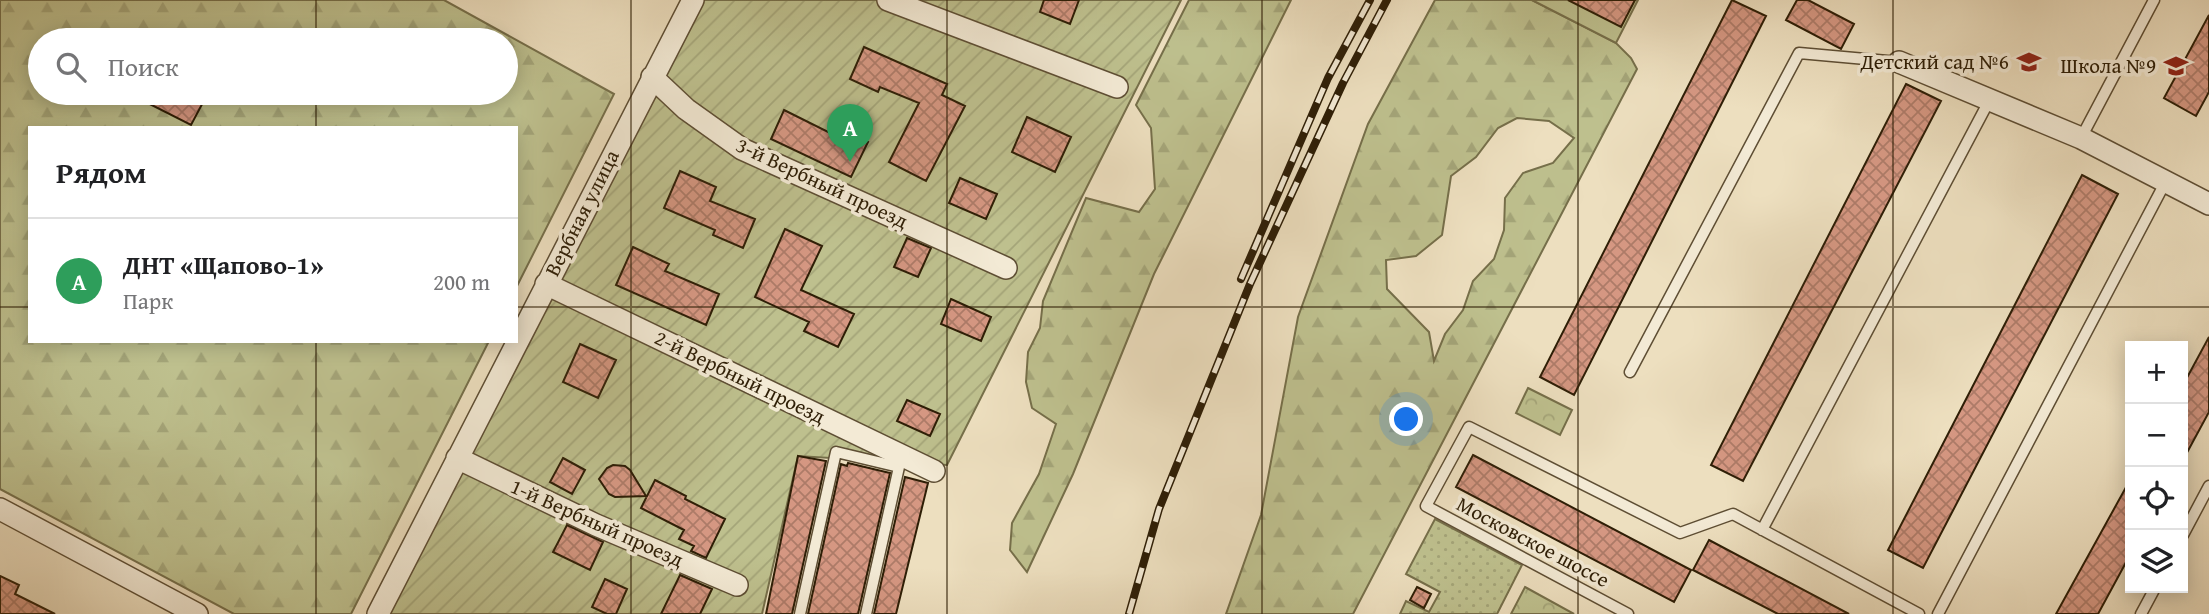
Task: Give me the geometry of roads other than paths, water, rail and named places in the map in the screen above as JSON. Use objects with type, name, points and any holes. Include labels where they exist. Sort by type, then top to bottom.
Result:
[{"type":"street","name":"Вербная улица","points":[[518,339],[693,0]]},
{"type":"street","points":[[888,0],[1117,87]]},
{"type":"street","points":[[1899,62],[2081,138],[2209,204]]},
{"type":"street","name":"3-й Вербный проезд","points":[[652,77],[686,109],[742,149],[1006,268]]},
{"type":"street","name":"2-й Вербный проезд","points":[[546,284],[934,471]]},
{"type":"street","name":"Вербная улица","points":[[377,614],[516,343]]},
{"type":"street","name":"1-й Вербный проезд","points":[[457,458],[596,525],[737,585]]},
{"type":"street","points":[[0,509],[197,614]]},
{"type":"lane","points":[[2081,138],[2154,0]]},
{"type":"lane","points":[[1630,372],[1799,53],[1899,62]]},
{"type":"lane","points":[[1919,614],[1762,530],[1989,101]]},
{"type":"lane","points":[[1938,614],[2166,181]]},
{"type":"lane","name":"Московское шоссе","points":[[1628,614],[1426,506],[1469,427],[1680,533],[1733,514],[1762,530]]},
{"type":"lane","points":[[800,614],[836,452],[899,467],[866,614]]},
{"type":"lane","points":[[2186,530],[2209,486]]},
{"type":"lane","points":[[2141,614],[2152,593]]},
{"type":"railway","points":[[1241,279],[1328,78],[1370,0]]},
{"type":"railway","points":[[1129,614],[1159,509],[1250,284],[1343,83],[1387,0]]},
{"type":"place","name":"Детский сад №6","points":[[2029,62]]},
{"type":"place","name":"Школа №9","points":[[2176,66]]},
{"type":"place","name":"ДНТ «Щапово-1»","points":[[850,162]]}]
